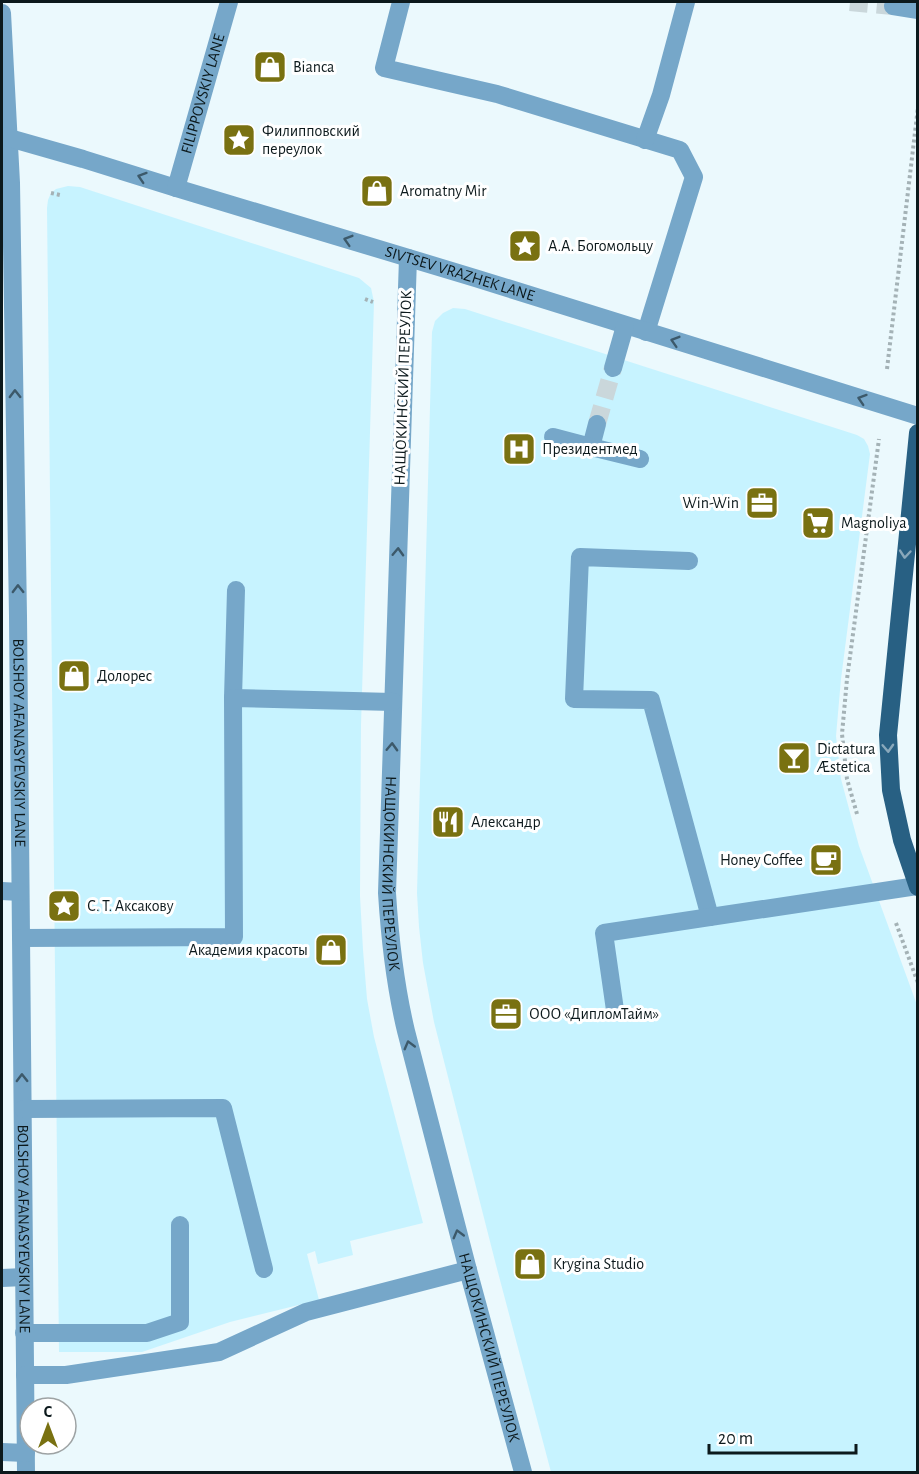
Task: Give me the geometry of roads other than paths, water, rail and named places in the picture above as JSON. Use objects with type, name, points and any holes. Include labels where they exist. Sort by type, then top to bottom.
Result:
[{"type":"main road","points":[[917,886],[902,840],[891,790],[888,735],[918,433]]},
{"type":"street","name":"FILIPPOVSKIY LANE","points":[[176,188],[229,2]]},
{"type":"street","points":[[401,2],[384,68],[497,94],[680,150],[694,177],[646,332]]},
{"type":"street","points":[[645,140],[661,95],[686,2]]},
{"type":"street","points":[[893,6],[918,10]]},
{"type":"street","name":"BOLSHOY AFANASYEVSKIY LANE","points":[[2,13],[5,137],[11,183],[10,738],[21,892],[25,1396]]},
{"type":"street","name":"SIVTSEV VRAZHEK LANE","points":[[5,137],[408,258],[918,416]]},
{"type":"street","name":"НАЩОКИНСКИЙ ПЕРЕУЛОК","points":[[408,258],[387,893],[391,948],[406,1031],[523,1473]]},
{"type":"street","points":[[613,368],[625,326]]},
{"type":"street","points":[[591,447],[597,424]]},
{"type":"street","points":[[553,437],[640,459]]},
{"type":"street","points":[[689,561],[580,557],[574,699],[651,700],[710,917]]},
{"type":"street","points":[[21,938],[234,938],[233,698],[236,590]]},
{"type":"street","points":[[233,698],[393,702]]},
{"type":"street","points":[[615,1010],[603,933],[917,886]]},
{"type":"street","points":[[2,891],[21,892]]},
{"type":"street","points":[[23,1110],[223,1108],[264,1269]]},
{"type":"street","points":[[24,1333],[147,1333],[180,1322],[180,1225]]},
{"type":"street","points":[[25,1375],[66,1375],[219,1352],[306,1312],[468,1270]]},
{"type":"street","points":[[2,1278],[24,1277]]},
{"type":"street","points":[[2,1452],[18,1453]]},
{"type":"street","name":"BOLSHOY AFANASYEVSKIY LANE","points":[[26,1456],[26,1473]]},
{"type":"tunnel","points":[[850,2],[893,6]]},
{"type":"tunnel","points":[[597,424],[613,368]]},
{"type":"place","name":"Bianca","points":[[270,67]]},
{"type":"place","name":"Филипповский переулок","points":[[239,140]]},
{"type":"place","name":"Aromatny Mir","points":[[377,191]]},
{"type":"place","name":"А.А. Богомольцу","points":[[525,246]]},
{"type":"place","name":"Президентмед","points":[[519,449]]},
{"type":"place","name":"Win-Win","points":[[762,503]]},
{"type":"place","name":"Magnoliya","points":[[818,523]]},
{"type":"place","name":"Долорес","points":[[74,676]]},
{"type":"place","name":"Dictatura Æstetica","points":[[794,758]]},
{"type":"place","name":"Александр","points":[[448,822]]},
{"type":"place","name":"Honey Coffee","points":[[826,860]]},
{"type":"place","name":"С. Т. Аксакову","points":[[64,906]]},
{"type":"place","name":"Академия красоты","points":[[331,950]]},
{"type":"place","name":"ООО «ДипломТайм»","points":[[506,1014]]},
{"type":"place","name":"Krygina Studio","points":[[530,1264]]}]
